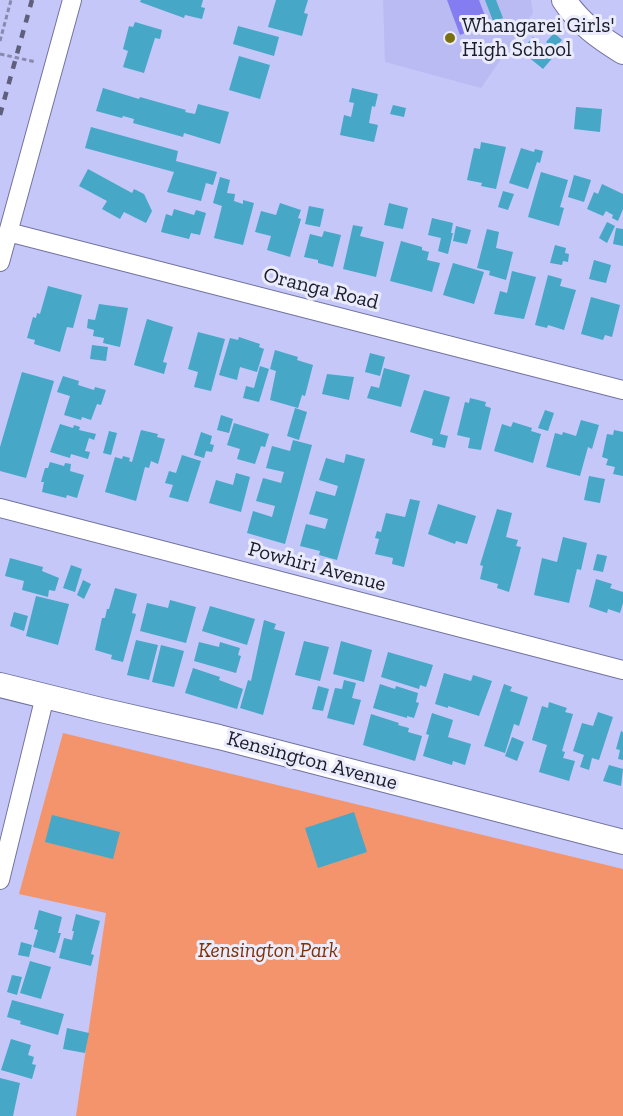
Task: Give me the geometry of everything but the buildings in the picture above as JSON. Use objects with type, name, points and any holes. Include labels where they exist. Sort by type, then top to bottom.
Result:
[{"type":"main road","points":[[564,0],[573,15],[592,32],[623,52]]},
{"type":"main road","name":"Kensington Avenue","points":[[0,685],[219,736],[623,842]]},
{"type":"street","points":[[0,262],[72,0]]},
{"type":"street","name":"Oranga Road","points":[[8,232],[623,390]]},
{"type":"street","name":"Powhiri Avenue","points":[[0,508],[623,670]]},
{"type":"street","points":[[0,879],[45,696]]},
{"type":"path","points":[[0,41],[11,0]]},
{"type":"path","points":[[0,54],[53,66]]},
{"type":"shaded area","name":"Whangarei Girls' High School","points":[[383,0],[531,0],[533,13],[481,88],[385,62]]},
{"type":"shaded area","points":[[447,0],[479,0],[488,24],[460,35]]},
{"type":"green space","name":"Kensington Park","points":[[63,733],[623,869],[623,1116],[76,1116],[106,913],[19,894]]},
{"type":"railway","points":[[0,115],[32,0]]},
{"type":"place","name":"Whangarei Girls' High School","points":[[450,38]]}]
